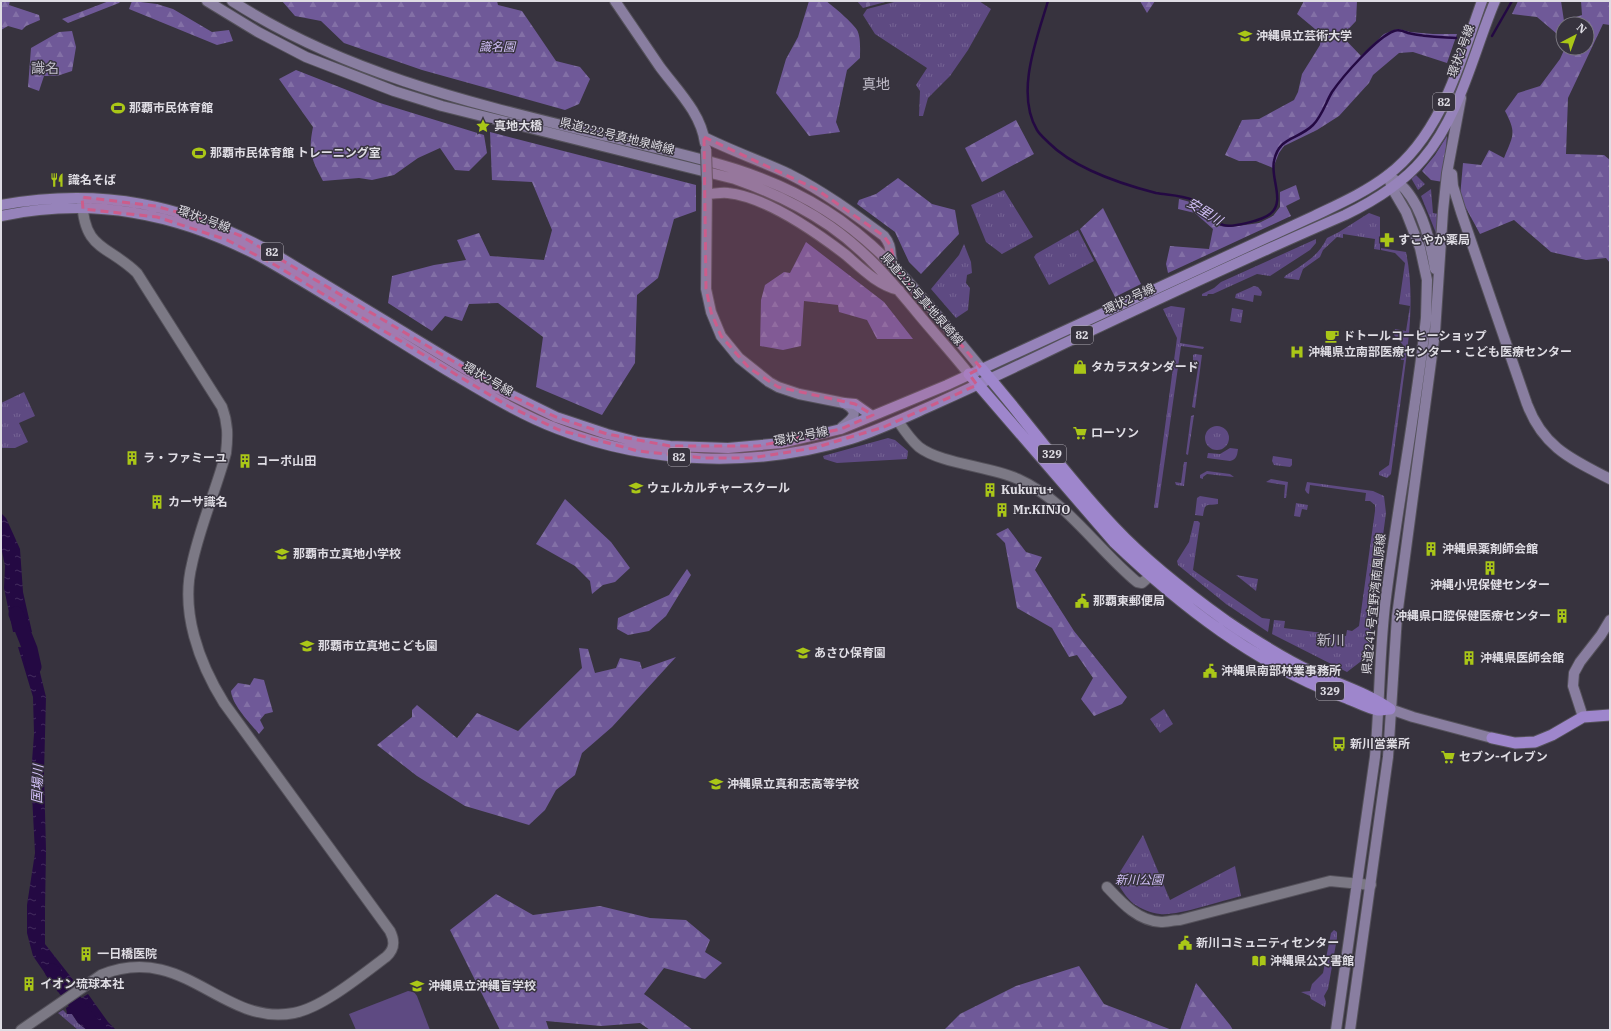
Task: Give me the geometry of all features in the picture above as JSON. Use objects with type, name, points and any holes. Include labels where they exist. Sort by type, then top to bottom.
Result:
[{"type":"highway","name":"329","points":[[981,368],[1091,501],[1154,572]]},
{"type":"highway","name":"329","points":[[969,374],[1104,530],[1154,572],[1202,603],[1259,643],[1378,705],[1390,709]]},
{"type":"highway","points":[[1492,738],[1515,743],[1535,742],[1552,735],[1583,717],[1610,715]]},
{"type":"main road","name":"県道222号真地泉崎線","points":[[207,1],[228,15],[277,42],[328,66],[394,91],[442,106],[735,179],[769,192],[794,204],[831,227],[852,243],[885,274],[969,374]]},
{"type":"main road","name":"県道222号真地泉崎線","points":[[232,1],[288,33],[342,59],[400,81],[460,99],[698,158],[737,169],[786,188],[837,218],[860,236],[895,268],[981,368]]},
{"type":"main road","points":[[615,1],[660,66],[689,104],[701,127],[706,149],[706,289],[711,312],[721,336],[749,368],[774,385],[799,394],[855,404],[872,416]]},
{"type":"main road","name":"環状2号線","points":[[1,205],[47,199],[82,197],[115,199],[157,217],[194,227],[243,248],[514,398],[580,426],[638,442],[670,446],[706,448],[758,446],[788,442],[841,429],[926,394],[1332,208],[1367,189],[1388,175],[1413,152],[1430,126],[1457,70],[1482,1]]},
{"type":"main road","name":"環状2号線","points":[[398,334],[508,406],[544,423],[584,438],[609,445],[667,456],[751,458],[783,454],[851,439],[898,421],[978,385],[1155,301],[1345,215],[1370,202],[1395,185],[1418,165],[1437,140],[1452,112],[1465,81],[1494,1]]},
{"type":"main road","points":[[1438,285],[1443,211],[1452,145],[1465,81]]},
{"type":"main road","points":[[704,137],[787,174],[816,189],[844,207],[884,236],[891,246],[891,259],[895,268]]},
{"type":"main road","points":[[1452,145],[1452,180],[1461,212],[1527,404],[1536,424],[1546,438],[1559,450],[1610,479]]},
{"type":"main road","points":[[1388,175],[1395,185],[1407,190],[1412,199],[1427,233],[1438,285]]},
{"type":"main road","name":"県道241号宜野湾南風原線","points":[[1336,1030],[1375,757],[1380,646],[1385,601],[1424,340],[1427,297],[1426,275],[1420,248],[1395,185]]},
{"type":"main road","points":[[707,194],[727,193],[774,209],[824,239],[889,288],[900,291]]},
{"type":"main road","points":[[1443,211],[1445,208],[1451,206],[1458,208],[1461,212]]},
{"type":"main road","name":"環状2号線","points":[[1,216],[28,211],[131,207]]},
{"type":"main road","name":"県道241号宜野湾南風原線","points":[[1350,1030],[1388,757],[1390,709],[1399,601],[1435,332],[1438,285]]},
{"type":"main road","points":[[841,429],[854,416],[852,409],[844,403]]},
{"type":"main road","points":[[1583,717],[1573,686],[1574,673],[1580,662],[1601,635],[1610,620]]},
{"type":"main road","points":[[1390,709],[1413,718],[1492,738]]},
{"type":"street","points":[[21,1030],[101,975],[115,970],[130,968],[153,968],[172,972],[245,1009],[266,1014],[280,1015],[294,1013],[323,1002],[379,962],[390,953],[393,942],[390,931],[224,702],[213,685],[201,659],[195,640],[190,614],[189,592],[191,565],[226,453],[228,437],[226,419],[222,407],[137,273],[96,243],[90,236],[84,224],[82,197]]},
{"type":"street","points":[[898,421],[913,440],[926,450],[943,458],[1006,474],[1035,488],[1066,511],[1094,541],[1137,582],[1142,583],[1154,572]]},
{"type":"street","points":[[1107,887],[1134,913],[1147,919],[1162,922],[1180,920],[1330,880],[1371,885]]},
{"type":"highlighted area","points":[[704,137],[816,189],[884,236],[891,246],[895,268],[981,368],[969,374],[977,385],[884,427],[814,448],[751,458],[704,458],[638,451],[559,430],[508,406],[275,265],[227,240],[157,217],[83,209],[82,197],[155,206],[192,216],[241,236],[514,397],[556,417],[607,434],[670,446],[758,446],[841,429],[873,415],[855,404],[778,387],[749,368],[721,336],[711,312],[706,289]]},
{"type":"green space","points":[[1,1],[10,1],[9,5],[39,15],[40,20],[26,26],[22,30],[8,26],[1,30]]},
{"type":"green space","points":[[109,1],[121,1],[68,23],[62,19]]},
{"type":"green space","points":[[132,1],[157,4],[173,9],[212,32],[229,30],[233,41],[217,45],[129,9]]},
{"type":"green space","name":"識名園","points":[[282,1],[497,1],[498,5],[522,11],[556,61],[580,67],[590,79],[579,104],[565,110],[422,70],[344,43],[321,21],[295,16]]},
{"type":"green space","points":[[809,1],[826,1],[851,23],[857,30],[859,36],[860,58],[847,70],[836,122],[840,132],[809,136],[776,93],[786,59],[798,37]]},
{"type":"green space","points":[[857,1],[889,1],[863,8]]},
{"type":"green space","points":[[898,1],[979,1],[991,9],[968,50],[950,76],[928,98],[923,116],[919,116],[920,91],[916,85],[927,68],[875,34],[863,15],[867,9]]},
{"type":"green space","points":[[1140,1],[1155,1],[1147,13]]},
{"type":"green space","points":[[1304,1],[1357,1],[1356,21],[1342,36],[1361,56],[1384,34],[1394,30],[1399,29],[1410,32],[1433,34],[1457,34],[1447,63],[1413,52],[1399,53],[1373,75],[1369,83],[1339,116],[1317,130],[1284,146],[1279,153],[1273,168],[1256,161],[1239,161],[1225,155],[1242,120],[1259,119],[1294,100],[1298,92],[1302,74],[1320,45],[1321,34],[1297,14]]},
{"type":"green space","points":[[1518,1],[1561,1],[1563,16],[1555,16],[1555,32],[1537,17],[1512,14]]},
{"type":"green space","points":[[1581,1],[1610,1],[1610,25],[1603,24],[1595,41],[1595,16],[1579,16],[1582,15]]},
{"type":"green space","points":[[72,31],[76,47],[72,71],[57,76],[44,76],[39,91],[28,87],[31,48],[59,32]]},
{"type":"green space","points":[[1561,56],[1588,56],[1568,98],[1566,154],[1604,155],[1610,160],[1610,263],[1606,258],[1586,260],[1551,252],[1514,220],[1480,234],[1460,197],[1463,163],[1481,165],[1489,150],[1504,158],[1510,144],[1512,134],[1511,125],[1505,111],[1518,93],[1540,86]]},
{"type":"green space","points":[[296,70],[380,103],[484,135],[487,153],[469,171],[455,170],[440,148],[418,158],[394,175],[372,180],[359,178],[323,181],[312,155],[311,143],[313,127],[279,79]]},
{"type":"green space","points":[[1016,120],[1034,154],[982,182],[965,148]]},
{"type":"green space","points":[[490,132],[696,185],[696,211],[674,219],[658,278],[637,295],[635,363],[602,415],[536,387],[543,337],[498,303],[469,304],[462,321],[445,316],[432,331],[388,303],[392,276],[434,265],[466,260],[457,240],[479,233],[490,256],[544,260],[552,230],[532,182],[492,180]]},
{"type":"green space","points":[[1447,136],[1443,182],[1431,180],[1422,171],[1435,155]]},
{"type":"green space","points":[[1416,175],[1425,184],[1418,190],[1411,178]]},
{"type":"green space","points":[[898,178],[932,204],[955,210],[959,234],[921,274],[909,262],[895,232],[857,204],[859,200],[876,194]]},
{"type":"green space","points":[[1296,185],[1300,199],[1286,206],[1291,216],[1168,273],[1166,264],[1170,246],[1209,249],[1213,229],[1195,213],[1178,209],[1179,199],[1194,203],[1220,226],[1231,227],[1259,223],[1273,216],[1280,207],[1280,192]]},
{"type":"green space","points":[[1431,189],[1433,213],[1439,214],[1436,233],[1421,196]]},
{"type":"green space","points":[[1004,190],[1033,237],[1002,254],[986,242],[971,205]]},
{"type":"green space","points":[[1103,208],[1141,284],[1115,297],[1080,229]]},
{"type":"green space","points":[[1369,213],[1380,217],[1380,250],[1374,249],[1375,239],[1343,234],[1343,238],[1337,237],[1323,250],[1320,257],[1303,269],[1299,280],[1284,278],[1314,255],[1327,238]]},
{"type":"green space","points":[[1078,230],[1094,261],[1049,285],[1034,257],[1036,254]]},
{"type":"green space","points":[[1316,239],[1316,243],[1310,250],[1270,276],[1257,274],[1213,294],[1202,296],[1202,294],[1214,288],[1221,282]]},
{"type":"green space","points":[[806,242],[884,302],[913,339],[877,339],[867,320],[839,312],[838,305],[804,301],[801,346],[783,350],[760,346],[761,300],[765,285],[784,272],[790,273]]},
{"type":"green space","points":[[964,244],[971,262],[972,273],[967,275],[966,283],[970,288],[968,310],[956,318],[931,289],[959,255]]},
{"type":"green space","points":[[1381,248],[1406,252],[1409,268],[1411,301],[1407,350],[1391,474],[1387,478],[1379,475],[1379,472],[1389,465],[1404,360],[1401,360],[1403,345],[1394,335],[1395,329],[1406,331],[1410,306],[1399,304],[1405,263],[1395,253],[1381,250]]},
{"type":"green space","points":[[1254,286],[1258,287],[1262,292],[1261,296],[1254,295],[1253,302],[1235,298],[1236,294]]},
{"type":"green space","points":[[1171,306],[1185,308],[1180,343],[1204,347],[1203,349],[1181,346],[1158,508],[1154,508],[1177,338],[1163,309]]},
{"type":"green space","points":[[1232,308],[1243,310],[1241,323],[1230,321]]},
{"type":"green space","points":[[1193,355],[1202,355],[1195,408],[1192,407],[1199,362],[1193,360]]},
{"type":"green space","points":[[24,392],[35,416],[19,423],[28,442],[15,448],[2,448],[1,403]]},
{"type":"green space","points":[[1194,415],[1188,455],[1186,454],[1191,416]]},
{"type":"green space","points":[[1217,426],[1222,427],[1228,433],[1228,443],[1222,449],[1217,450],[1212,449],[1206,443],[1205,438],[1206,433],[1212,427]]},
{"type":"green space","points":[[888,438],[895,440],[908,451],[907,459],[837,463],[824,459],[823,456]]},
{"type":"green space","points":[[1230,448],[1238,449],[1234,459],[1230,461],[1207,458],[1208,453],[1220,454]]},
{"type":"green space","points":[[1273,456],[1292,459],[1292,465],[1290,467],[1274,465],[1272,461]]},
{"type":"green space","points":[[1184,462],[1187,462],[1184,486],[1176,485],[1175,482],[1181,483]]},
{"type":"green space","points":[[1207,471],[1230,474],[1234,477],[1207,474],[1203,477],[1203,479],[1200,478],[1200,475]]},
{"type":"green space","points":[[1271,479],[1288,482],[1286,498],[1284,498],[1285,485],[1266,482]]},
{"type":"green space","points":[[1307,482],[1373,491],[1384,496],[1386,513],[1368,661],[1364,659],[1347,672],[1272,634],[1274,620],[1285,621],[1284,628],[1346,636],[1347,630],[1352,631],[1359,626],[1375,505],[1370,501],[1365,501],[1366,493],[1310,485],[1309,494],[1305,490]]},
{"type":"green space","points":[[1200,496],[1218,499],[1218,504],[1209,505],[1204,508],[1203,516],[1195,515],[1197,498]]},
{"type":"green space","points":[[565,499],[611,542],[630,568],[615,582],[603,585],[592,594],[590,581],[575,566],[536,544]]},
{"type":"green space","points":[[1296,503],[1308,505],[1307,510],[1302,509],[1300,517],[1294,516]]},
{"type":"green space","points":[[1194,521],[1198,521],[1200,523],[1193,570],[1262,618],[1270,619],[1268,632],[1226,604],[1178,565],[1177,561],[1189,542]]},
{"type":"green space","points":[[1008,528],[1026,552],[1042,557],[1035,570],[1074,631],[1127,697],[1122,704],[1094,716],[1081,699],[1093,678],[1077,655],[1069,657],[1052,628],[1017,608],[1005,543],[996,534]]},
{"type":"green space","points":[[687,569],[691,575],[666,616],[649,631],[628,635],[617,629],[618,618],[669,595]]},
{"type":"green space","points":[[1236,575],[1258,579],[1256,591]]},
{"type":"green space","points":[[579,648],[588,649],[595,673],[616,668],[620,658],[640,662],[642,669],[676,657],[612,727],[582,753],[575,775],[556,790],[545,810],[529,825],[465,806],[417,776],[377,745],[412,717],[412,710],[417,705],[457,738],[477,713],[518,731],[582,668]]},
{"type":"green space","points":[[254,678],[264,680],[273,712],[265,714],[260,720],[264,728],[259,734],[238,708],[231,691],[238,683],[250,685]]},
{"type":"green space","points":[[1164,709],[1173,724],[1160,733],[1150,719]]},
{"type":"green space","name":"新川公園","points":[[1143,835],[1170,900],[1235,866],[1241,896],[1188,911],[1168,914],[1153,913],[1137,906],[1128,899],[1115,880]]},
{"type":"green space","points":[[496,894],[533,915],[600,906],[650,918],[686,920],[710,940],[705,952],[722,963],[705,979],[664,968],[644,994],[693,1030],[650,1030],[640,1023],[601,1026],[546,1021],[549,1030],[500,1030],[450,930]]},
{"type":"green space","points":[[1334,930],[1337,932],[1337,938],[1328,989],[1324,996],[1326,1002],[1325,1007],[1311,999],[1310,996],[1301,992],[1310,991],[1312,984],[1323,973],[1331,933]]},
{"type":"green space","points":[[1079,966],[1104,1004],[1172,1030],[944,1030],[960,1014],[1016,986]]},
{"type":"green space","points":[[1196,983],[1230,1025],[1233,1030],[1180,1030]]},
{"type":"green space","points":[[408,991],[414,992],[417,996],[430,1030],[356,1030],[349,1014]]},
{"type":"green space","points":[[63,1010],[67,1014],[72,1014],[78,1023],[87,1030],[78,1030],[58,1013]]},
{"type":"water","points":[[1,513],[6,518],[20,549],[23,592],[32,632],[13,632],[4,588],[5,566],[1,546]]},
{"type":"water","points":[[18,647],[34,648],[46,697],[44,774],[46,850],[45,944],[74,981],[58,992],[33,956],[27,933],[27,905],[35,853],[31,775],[34,734],[33,697]]},
{"type":"water","points":[[88,994],[108,1022],[116,1030],[87,1030],[78,1023],[72,1014],[67,1014],[66,1008]]},
{"type":"waterway","name":"安里川","points":[[1048,1],[1034,48],[1028,83],[1028,99],[1031,115],[1040,134],[1060,152],[1085,168],[1114,180],[1142,189],[1193,200],[1215,220],[1227,226],[1261,219],[1275,209],[1277,196],[1273,168],[1276,153],[1280,147],[1290,139],[1313,125],[1337,85],[1352,67],[1379,41],[1398,30],[1432,37],[1456,38]]},
{"type":"waterway","name":"安里川","points":[[1492,36],[1512,1]]},
{"type":"waterway","name":"国場川","points":[[16,614],[30,649],[34,667]]},
{"type":"waterway","name":"国場川","points":[[52,971],[90,1022],[99,1030]]},
{"type":"place","name":"沖縄県立芸術大学","points":[[1245,36]]},
{"type":"place","name":"那覇市民体育館","points":[[118,108]]},
{"type":"place","name":"真地大橋","points":[[483,126]]},
{"type":"place","name":"那覇市民体育館 トレーニング室","points":[[199,153]]},
{"type":"place","name":"識名そば","points":[[57,180]]},
{"type":"place","name":"すこやか薬局","points":[[1387,240]]},
{"type":"place","name":"ドトールコーヒーショップ","points":[[1332,336]]},
{"type":"place","name":"沖縄県立南部医療センター・こども医療センター","points":[[1297,352]]},
{"type":"place","name":"タカラスタンダード","points":[[1080,367]]},
{"type":"place","name":"ローソン","points":[[1080,433]]},
{"type":"place","name":"ラ・ファミーユ","points":[[132,458]]},
{"type":"place","name":"コーポ山田","points":[[245,461]]},
{"type":"place","name":"ウェルカルチャースクール","points":[[636,488]]},
{"type":"place","name":"Kukuru+","points":[[990,490]]},
{"type":"place","name":"カーサ識名","points":[[157,502]]},
{"type":"place","name":"Mr.KINJO","points":[[1002,510]]},
{"type":"place","name":"沖縄県薬剤師会館","points":[[1431,549]]},
{"type":"place","name":"那覇市立真地小学校","points":[[282,554]]},
{"type":"place","name":"沖縄小児保健センター","points":[[1490,568]]},
{"type":"place","name":"那覇東郵便局","points":[[1082,601]]},
{"type":"place","name":"沖縄県口腔保健医療センター","points":[[1562,616]]},
{"type":"place","name":"那覇市立真地こども園","points":[[307,646]]},
{"type":"place","name":"あさひ保育園","points":[[803,653]]},
{"type":"place","name":"沖縄県医師会館","points":[[1469,658]]},
{"type":"place","name":"沖縄県南部林業事務所","points":[[1210,671]]},
{"type":"place","name":"新川営業所","points":[[1339,744]]},
{"type":"place","name":"セブン-イレブン","points":[[1448,757]]},
{"type":"place","name":"沖縄県立真和志高等学校","points":[[716,784]]},
{"type":"place","name":"新川コミュニティセンター","points":[[1185,943]]},
{"type":"place","name":"一日橋医院","points":[[86,954]]},
{"type":"place","name":"沖縄県公文書館","points":[[1259,961]]},
{"type":"place","name":"イオン琉球本社","points":[[29,984]]},
{"type":"place","name":"沖縄県立沖縄盲学校","points":[[417,986]]},
{"type":"district","name":"識名","points":[[45,68]]},
{"type":"district","name":"真地","points":[[876,84]]},
{"type":"district","name":"新川","points":[[1331,640]]}]
